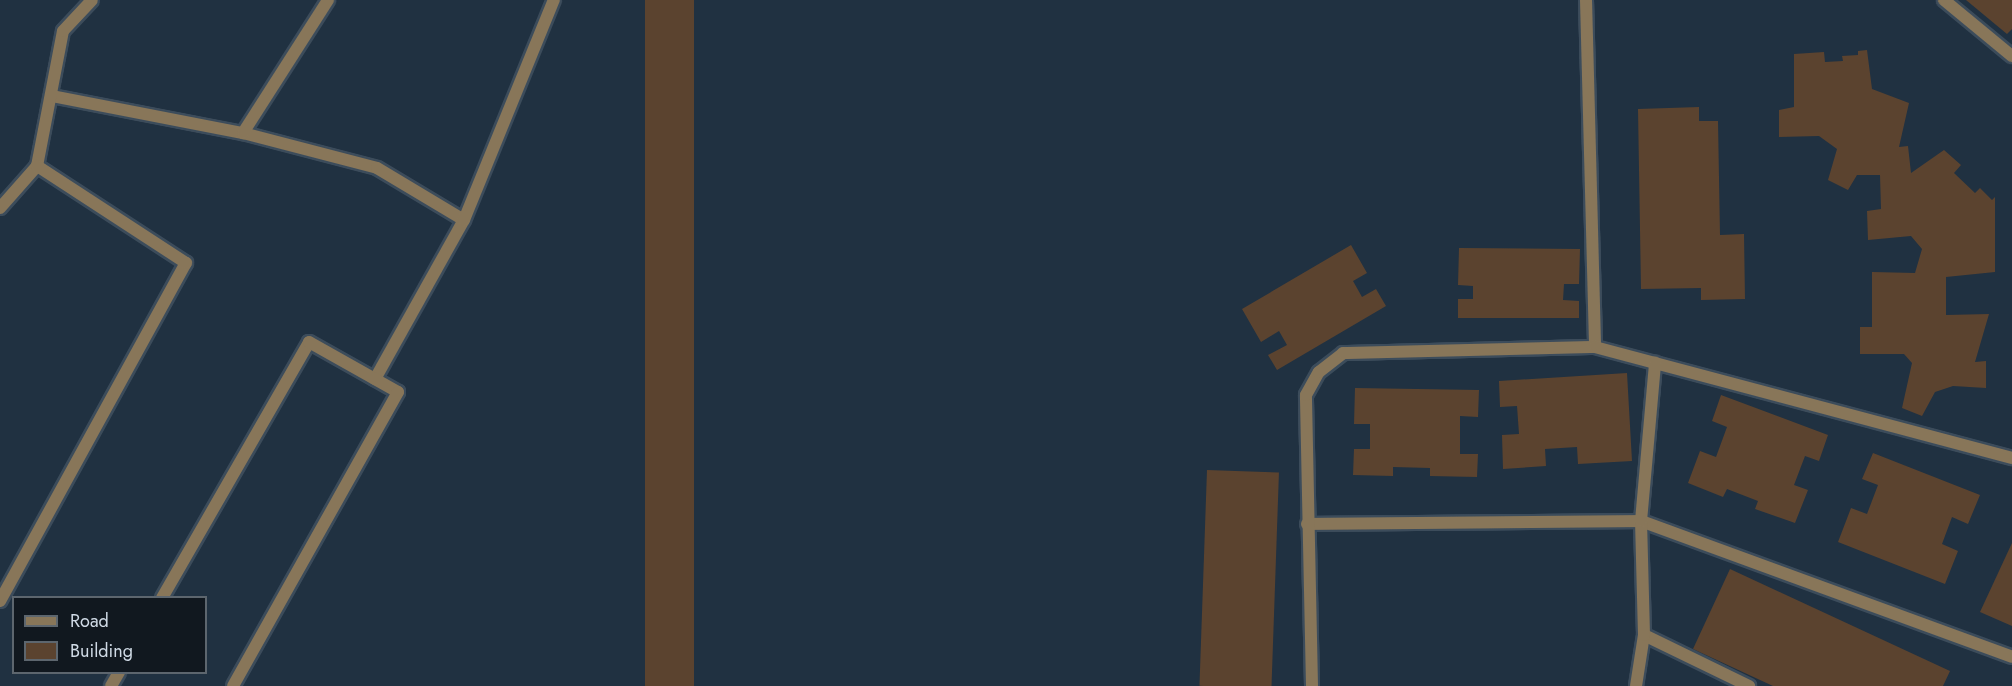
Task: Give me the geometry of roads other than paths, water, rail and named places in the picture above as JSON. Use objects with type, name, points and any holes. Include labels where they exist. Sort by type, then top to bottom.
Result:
[{"type":"street","points":[[0,208],[36,166],[52,96],[63,31],[92,0]]},
{"type":"street","points":[[243,133],[328,0]]},
{"type":"street","points":[[375,379],[464,220],[554,0]]},
{"type":"street","points":[[1586,0],[1595,347]]},
{"type":"street","points":[[1944,0],[2012,56]]},
{"type":"street","points":[[52,96],[243,133],[377,168],[464,220]]},
{"type":"street","points":[[0,601],[186,263],[36,166]]},
{"type":"street","points":[[163,596],[309,342],[398,392],[233,686]]},
{"type":"street","points":[[1312,686],[1306,394],[1319,372],[1342,353],[1595,347],[2012,458]]},
{"type":"street","points":[[1636,683],[1644,635],[1641,521],[1655,363]]},
{"type":"street","points":[[1307,525],[1641,521],[2012,657]]},
{"type":"street","points":[[1644,635],[1749,686]]}]
